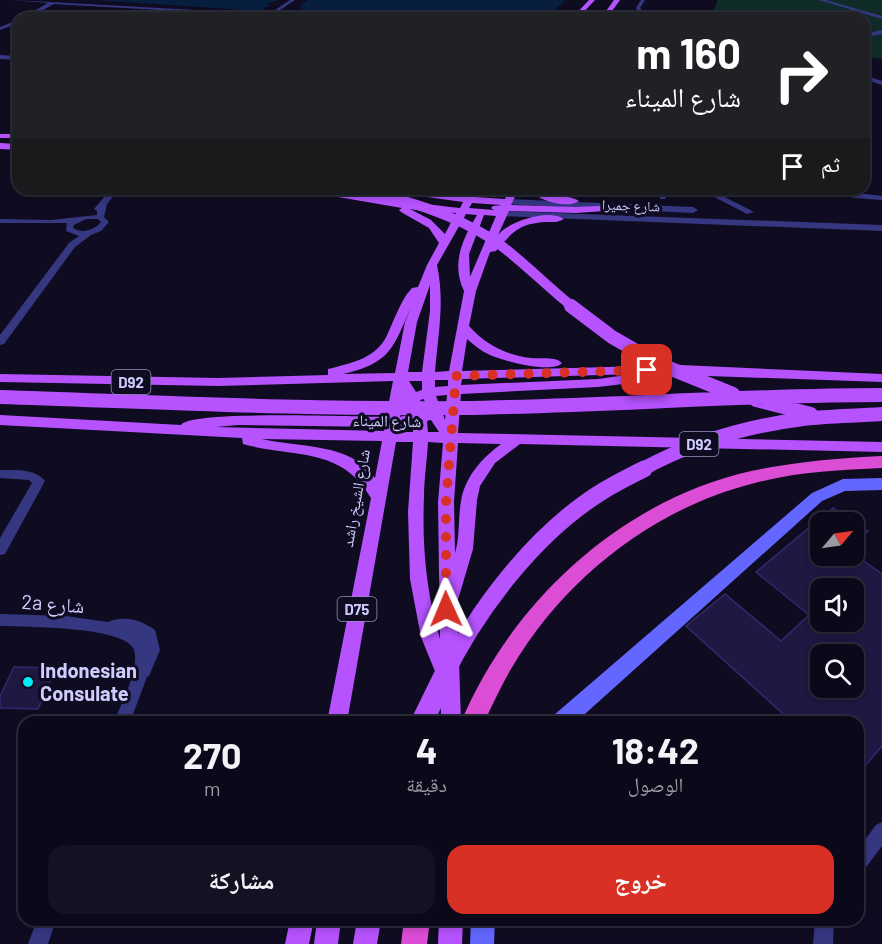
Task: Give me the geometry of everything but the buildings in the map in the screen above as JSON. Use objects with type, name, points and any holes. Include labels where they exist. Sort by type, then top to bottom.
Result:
[{"type":"highway","points":[[475,716],[502,664],[532,620],[580,567],[629,530],[672,506],[740,480],[817,465],[882,462]]},
{"type":"highway","points":[[414,944],[416,926]]},
{"type":"main road","points":[[593,0],[594,10]]},
{"type":"main road","points":[[581,12],[593,0]]},
{"type":"main road","name":"شارع جميرا","points":[[342,195],[369,200],[505,208]]},
{"type":"main road","points":[[383,195],[422,205],[481,233],[606,333],[659,364],[735,394],[799,412],[882,420]]},
{"type":"main road","name":"شارع جميرا","points":[[433,195],[465,206]]},
{"type":"main road","name":"شارع الشيخ راشد","points":[[338,716],[411,322],[432,265],[471,195]]},
{"type":"main road","points":[[470,291],[464,279],[462,260],[490,195]]},
{"type":"main road","points":[[451,716],[446,609],[446,502],[454,388],[470,291],[483,256],[511,195]]},
{"type":"main road","points":[[545,195],[554,199],[595,202],[619,207]]},
{"type":"main road","points":[[369,200],[394,207],[425,220],[437,230],[444,242]]},
{"type":"main road","points":[[505,208],[576,210],[619,207]]},
{"type":"main road","points":[[483,256],[507,231],[520,224],[539,220],[582,217]]},
{"type":"main road","points":[[432,265],[438,301],[428,376],[427,416],[422,438],[416,496],[418,583],[432,644],[450,688]]},
{"type":"main road","points":[[261,381],[342,370],[370,360],[390,342],[404,306],[424,283]]},
{"type":"main road","points":[[464,327],[482,345],[512,358],[539,363],[600,364],[631,370]]},
{"type":"main road","points":[[394,405],[413,396],[454,388],[616,382],[681,369]]},
{"type":"main road","name":"D92","points":[[0,378],[176,383],[428,376],[454,388],[631,370],[681,369],[882,378]]},
{"type":"main road","points":[[399,377],[427,416],[450,439]]},
{"type":"main road","points":[[168,431],[210,422],[238,420],[390,430],[427,416],[454,388]]},
{"type":"main road","points":[[0,397],[403,409],[784,394],[882,395]]},
{"type":"main road","points":[[425,716],[458,647],[493,594],[550,531],[611,484],[678,451],[732,433],[799,420],[882,414]]},
{"type":"main road","name":"شارع الميناء","points":[[0,420],[232,434],[390,430],[422,438],[450,439],[882,447]]},
{"type":"main road","points":[[232,434],[261,444],[316,451],[342,459],[364,474],[378,497]]},
{"type":"main road","points":[[446,609],[464,556],[473,485],[490,459],[516,440]]},
{"type":"main road","points":[[568,716],[817,496],[843,485],[882,484]]},
{"type":"main road","points":[[297,944],[301,926]]},
{"type":"main road","points":[[326,944],[328,926]]},
{"type":"main road","points":[[365,944],[368,926]]},
{"type":"main road","points":[[450,944],[451,926]]},
{"type":"main road","points":[[482,944],[483,926]]},
{"type":"street","points":[[14,0],[200,12]]},
{"type":"street","points":[[275,12],[293,0]]},
{"type":"street","points":[[643,0],[638,8],[644,12]]},
{"type":"street","points":[[821,0],[862,12]]},
{"type":"street","points":[[34,12],[53,1]]},
{"type":"street","points":[[70,229],[81,218],[103,204],[110,195]]},
{"type":"street","points":[[715,195],[750,212]]},
{"type":"street","points":[[847,195],[882,198]]},
{"type":"street","points":[[100,217],[103,204]]},
{"type":"street","name":"شارع جميرا","points":[[619,207],[882,218]]},
{"type":"street","name":"شارع جميرا","points":[[505,208],[582,217],[882,228]]},
{"type":"street","points":[[0,221],[51,222],[100,217],[105,224],[72,244],[0,342]]},
{"type":"street","points":[[51,222],[70,229],[90,232]]},
{"type":"street","points":[[70,229],[74,237],[72,244]]},
{"type":"street","points":[[0,474],[31,476],[39,481],[0,550]]},
{"type":"street","name":"2a شارع","points":[[0,620],[103,627],[144,639],[136,683],[124,716]]},
{"type":"street","points":[[864,856],[882,831]]},
{"type":"street","points":[[38,944],[45,926]]},
{"type":"street","points":[[823,944],[824,926]]},
{"type":"green space","points":[[718,0],[882,0],[882,59],[870,58],[870,12],[713,12]]},
{"type":"water","points":[[94,0],[280,0],[266,4],[270,5],[261,11]]},
{"type":"water","points":[[308,0],[565,0],[553,12],[298,12],[303,10],[300,6]]},
{"type":"place","name":"Indonesian Consulate","points":[[28,682]]},
{"type":"route","points":[[446,609],[446,502],[456,376],[647,370]]}]
